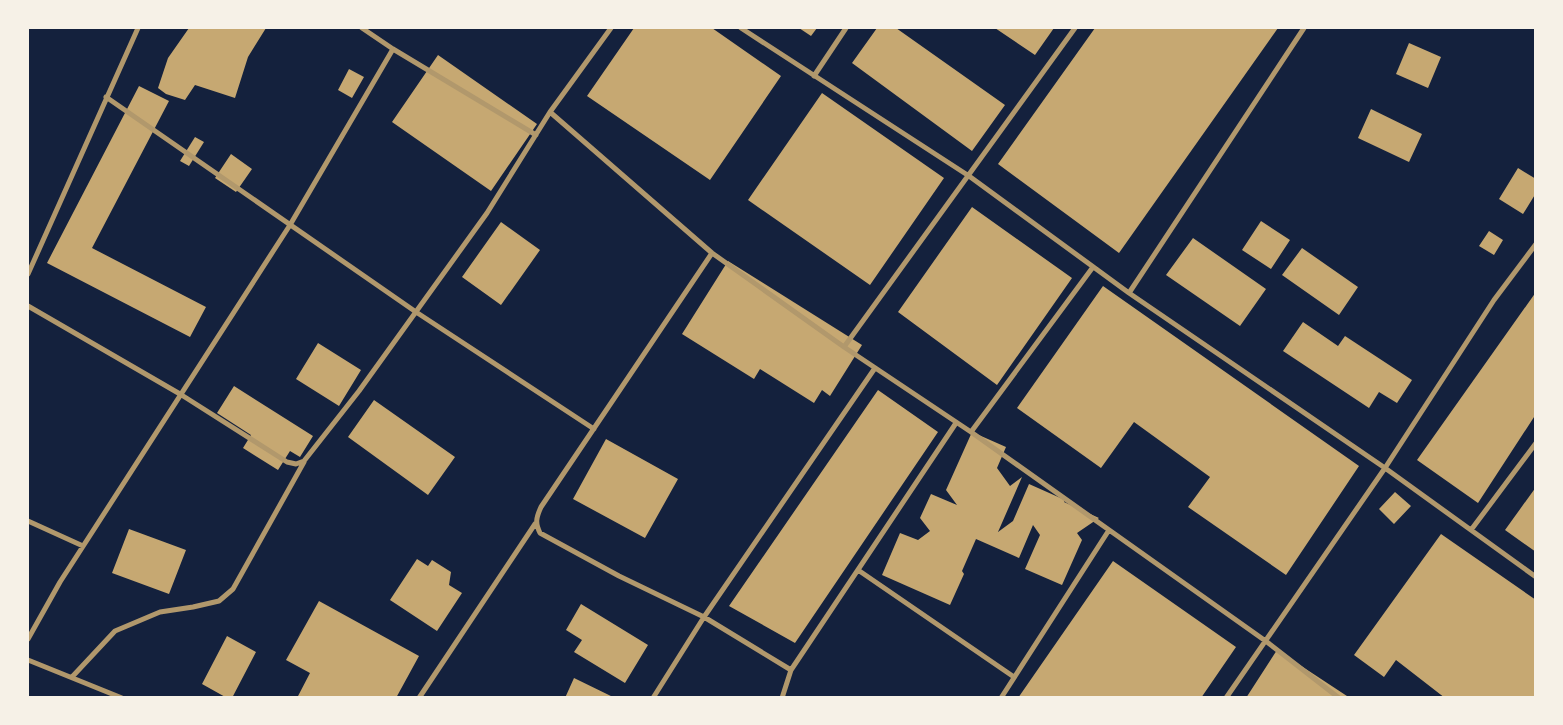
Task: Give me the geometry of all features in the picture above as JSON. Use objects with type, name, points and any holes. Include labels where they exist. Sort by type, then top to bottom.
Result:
[{"type":"street","points":[[28,274],[138,28]]},
{"type":"street","points":[[362,28],[393,49],[536,135]]},
{"type":"street","points":[[72,677],[115,631],[160,612],[218,601],[233,589],[304,461],[359,391],[487,213],[550,112],[612,28]]},
{"type":"street","points":[[741,28],[969,176],[1129,293],[1385,468],[1536,577]]},
{"type":"street","points":[[814,76],[846,28]]},
{"type":"street","points":[[844,347],[1076,28]]},
{"type":"street","points":[[1129,293],[1304,28]]},
{"type":"street","points":[[28,639],[60,582],[290,225],[393,49]]},
{"type":"street","points":[[106,97],[416,312],[594,429]]},
{"type":"street","points":[[550,112],[712,253],[844,347],[971,432],[1267,642],[1339,698]]},
{"type":"street","points":[[1226,698],[1267,642],[1385,468],[1494,300],[1536,244]]},
{"type":"street","points":[[419,698],[535,524],[536,517],[541,508],[712,253]]},
{"type":"street","points":[[971,432],[1093,267]]},
{"type":"street","points":[[28,306],[180,394],[288,462],[296,464],[304,461]]},
{"type":"street","points":[[653,698],[704,618],[875,368]]},
{"type":"street","points":[[782,698],[791,670],[956,423]]},
{"type":"street","points":[[1471,530],[1536,444]]},
{"type":"street","points":[[28,521],[83,546]]},
{"type":"street","points":[[535,524],[540,534],[704,618],[791,670]]},
{"type":"street","points":[[1001,698],[1109,530]]},
{"type":"street","points":[[858,570],[1014,677]]},
{"type":"street","points":[[28,660],[122,698]]},
{"type":"building","points":[[189,28],[266,28],[248,57],[235,98],[195,85],[185,100],[166,94],[158,88],[168,58]]},
{"type":"building","points":[[634,28],[712,28],[781,76],[710,180],[587,96]]},
{"type":"building","points":[[799,28],[817,28],[811,36]]},
{"type":"building","points":[[877,28],[896,28],[1005,105],[972,151],[852,63]]},
{"type":"building","points":[[995,28],[1054,28],[1035,55]]},
{"type":"building","points":[[1095,28],[1278,28],[1119,253],[998,164]]},
{"type":"building","points":[[1409,43],[1441,57],[1428,88],[1396,74]]},
{"type":"building","points":[[438,55],[537,124],[491,191],[392,122]]},
{"type":"building","points":[[349,69],[364,77],[352,98],[338,90]]},
{"type":"building","points":[[139,86],[169,101],[92,248],[206,307],[190,337],[47,263]]},
{"type":"building","points":[[822,93],[944,178],[870,285],[748,200]]},
{"type":"building","points":[[1371,109],[1422,134],[1409,162],[1358,138]]},
{"type":"building","points":[[195,137],[204,142],[189,166],[180,161]]},
{"type":"building","points":[[231,154],[252,169],[236,192],[215,178]]},
{"type":"building","points":[[1518,168],[1536,179],[1536,193],[1523,214],[1499,199]]},
{"type":"building","points":[[972,207],[1072,278],[997,385],[898,312]]},
{"type":"building","points":[[1261,221],[1290,240],[1271,269],[1242,250]]},
{"type":"building","points":[[501,222],[540,250],[501,305],[462,277]]},
{"type":"building","points":[[1489,231],[1503,240],[1494,255],[1479,246]]},
{"type":"building","points":[[1193,238],[1266,289],[1240,326],[1166,275]]},
{"type":"building","points":[[1302,248],[1358,287],[1339,315],[1282,275]]},
{"type":"building","points":[[728,261],[862,345],[830,396],[822,390],[814,403],[760,369],[754,379],[682,334]]},
{"type":"building","points":[[1103,286],[1359,466],[1286,575],[1188,507],[1210,477],[1134,422],[1101,468],[1017,408]]},
{"type":"building","points":[[1536,292],[1536,414],[1478,503],[1417,460]]},
{"type":"building","points":[[1303,322],[1338,346],[1345,336],[1412,380],[1397,403],[1379,392],[1369,408],[1283,351]]},
{"type":"building","points":[[318,343],[361,370],[339,406],[296,379]]},
{"type":"building","points":[[234,386],[313,436],[300,457],[290,451],[278,470],[243,448],[251,435],[217,413]]},
{"type":"building","points":[[878,390],[938,432],[795,643],[729,606]]},
{"type":"building","points":[[374,400],[455,457],[428,495],[348,437]]},
{"type":"building","points":[[972,432],[1006,447],[997,468],[1010,486],[1022,477],[998,532],[1013,521],[1029,484],[1099,518],[1077,533],[1082,540],[1062,585],[1025,569],[1040,535],[1033,525],[1019,558],[976,539],[962,571],[964,574],[950,605],[882,575],[900,533],[918,540],[930,531],[920,518],[931,494],[957,505],[946,490]]},
{"type":"building","points":[[606,439],[678,479],[645,538],[573,499]]},
{"type":"building","points":[[1536,487],[1536,552],[1505,530]]},
{"type":"building","points":[[1395,492],[1411,506],[1394,524],[1379,509]]},
{"type":"building","points":[[129,529],[186,550],[169,594],[112,573]]},
{"type":"building","points":[[1441,534],[1536,600],[1536,698],[1445,698],[1396,660],[1384,677],[1354,655]]},
{"type":"building","points":[[417,559],[428,566],[432,560],[451,572],[449,585],[462,593],[437,631],[390,600]]},
{"type":"building","points":[[1113,561],[1236,647],[1201,698],[1018,698]]},
{"type":"building","points":[[319,601],[419,656],[396,698],[297,698],[310,673],[286,660]]},
{"type":"building","points":[[581,604],[648,645],[625,683],[574,652],[582,640],[566,630]]},
{"type":"building","points":[[227,636],[256,652],[232,698],[227,698],[202,684]]},
{"type":"building","points":[[1277,650],[1350,698],[1246,698]]},
{"type":"building","points":[[574,678],[615,698],[565,698]]}]
